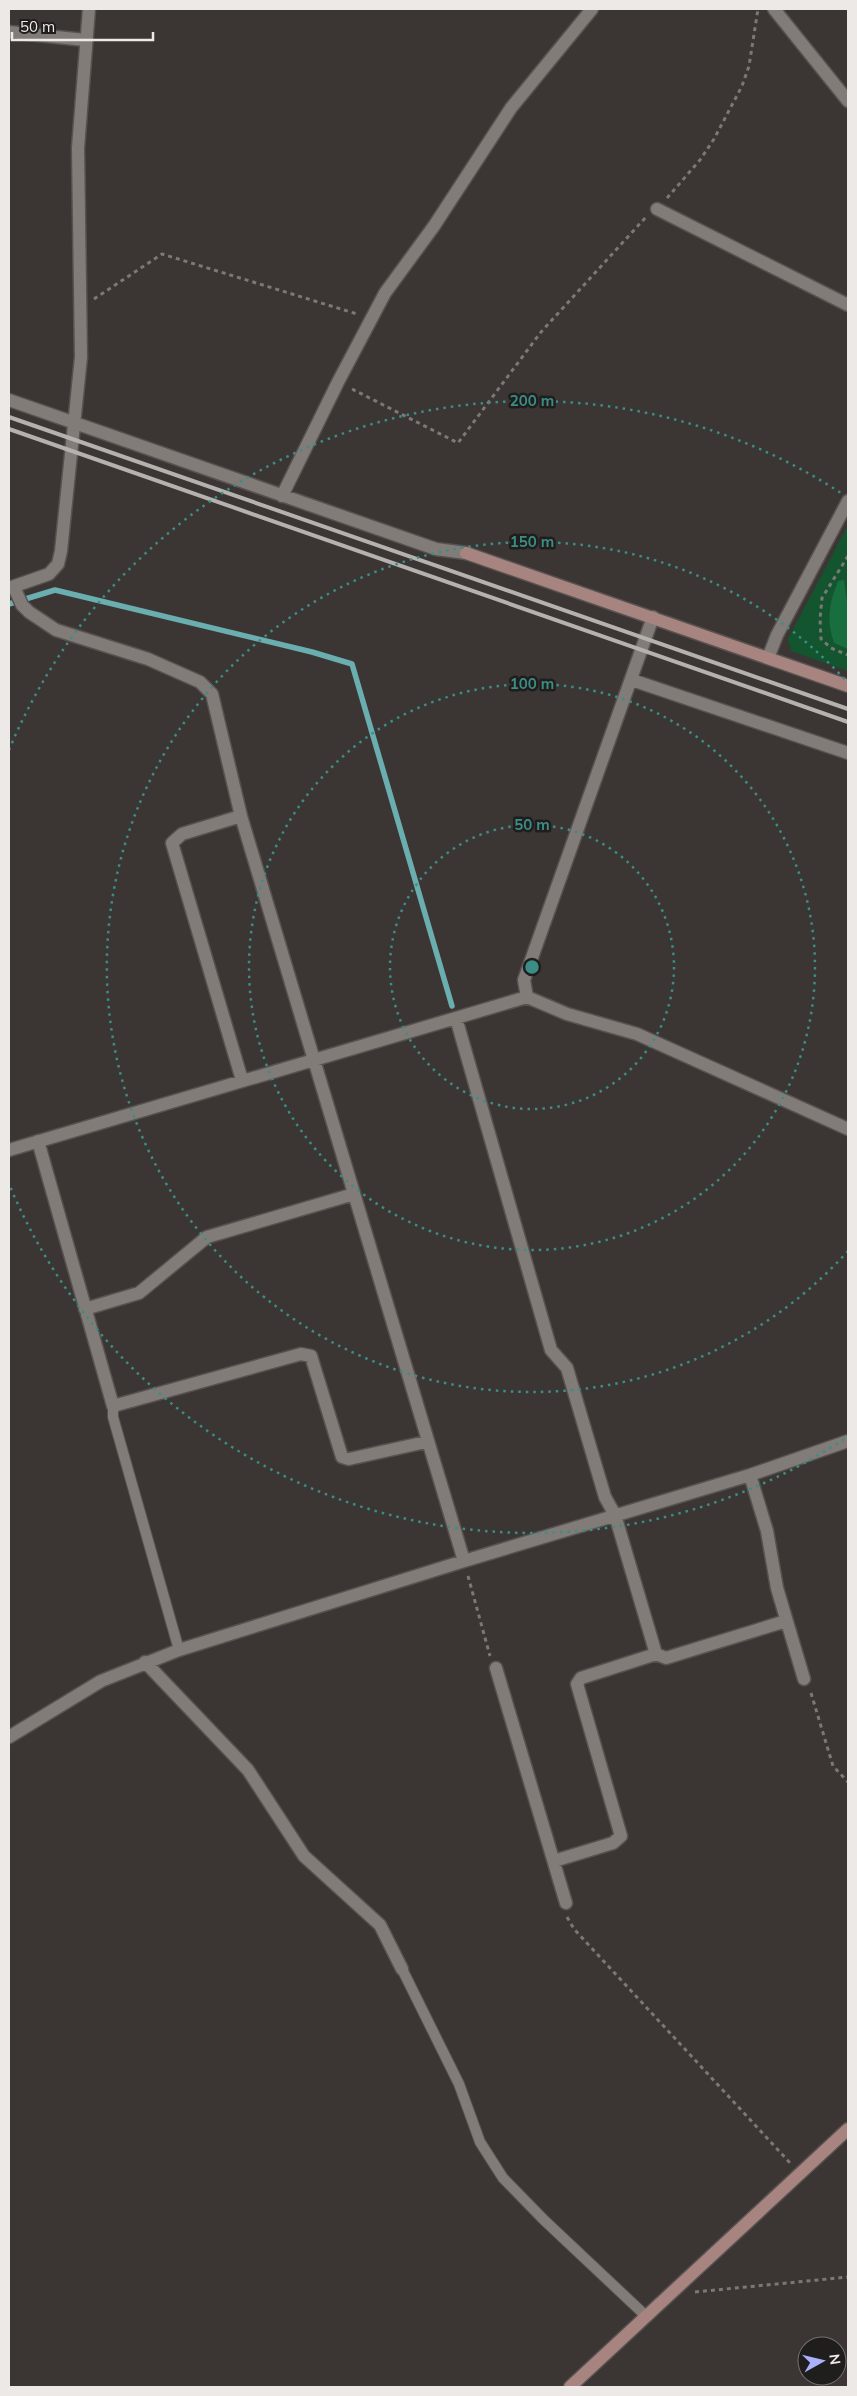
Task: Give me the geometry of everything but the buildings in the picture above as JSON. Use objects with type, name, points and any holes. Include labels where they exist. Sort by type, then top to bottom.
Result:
[{"type":"street","points":[[89,9],[85,40],[78,148],[81,357],[58,564],[49,574],[11,587],[22,605],[29,612],[56,630],[148,659],[206,686],[215,704],[241,816],[426,1442],[464,1561]]},
{"type":"street","points":[[282,496],[338,382],[385,293],[434,226],[511,108],[592,9]]},
{"type":"street","points":[[774,9],[848,101]]},
{"type":"street","points":[[9,32],[85,40]]},
{"type":"street","points":[[657,209],[848,305]]},
{"type":"street","points":[[9,400],[436,549],[466,553],[848,686]]},
{"type":"street","points":[[768,658],[777,635],[848,501]]},
{"type":"street","points":[[527,997],[524,980],[653,617]]},
{"type":"street","points":[[632,680],[848,753]]},
{"type":"street","points":[[241,816],[182,834],[172,843],[242,1080]]},
{"type":"street","points":[[9,1150],[527,997],[567,1014],[637,1034],[848,1129]]},
{"type":"street","points":[[456,1018],[551,1350],[566,1368],[605,1497],[616,1516],[656,1654]]},
{"type":"street","points":[[38,1141],[113,1406],[301,1354],[311,1356],[342,1457],[349,1459],[426,1442]]},
{"type":"street","points":[[85,1309],[139,1293],[207,1237],[354,1194]]},
{"type":"street","points":[[9,1737],[101,1681],[179,1650],[464,1561],[750,1475],[848,1441]]},
{"type":"street","points":[[750,1475],[768,1531],[777,1588],[804,1679]]},
{"type":"street","points":[[554,1861],[613,1842],[622,1836],[577,1684],[581,1678],[656,1654],[666,1658],[786,1620]]},
{"type":"street","points":[[145,1662],[248,1770],[304,1856],[380,1925],[402,1969]]},
{"type":"street","points":[[496,1668],[566,1903]]},
{"type":"street","points":[[570,2387],[848,2129]]},
{"type":"lane","points":[[113,1406],[113,1417],[179,1650]]},
{"type":"lane","points":[[402,1969],[459,2084],[480,2142],[503,2178],[544,2220],[646,2316]]},
{"type":"path","points":[[338,382],[458,443],[541,332],[642,222],[657,209],[700,160],[714,139],[742,86],[749,66],[758,9]]},
{"type":"path","points":[[81,308],[162,254],[371,318]]},
{"type":"path","points":[[848,556],[822,598],[820,620],[821,639],[831,648],[848,655]]},
{"type":"path","points":[[464,1561],[491,1660],[496,1668]]},
{"type":"path","points":[[804,1679],[810,1690],[833,1766],[848,1782]]},
{"type":"path","points":[[566,1903],[566,1913],[574,1929],[799,2174]]},
{"type":"path","points":[[668,2295],[848,2277]]},
{"type":"green space","points":[[848,525],[848,671],[791,651],[788,639]]},
{"type":"green space","points":[[844,580],[848,610],[848,649],[834,643],[829,619],[832,597],[838,581]]},
{"type":"waterway","points":[[9,604],[55,590],[312,652],[352,664],[452,1006]]},
{"type":"railway","points":[[9,417],[848,709]]},
{"type":"railway","points":[[9,429],[848,722]]}]
